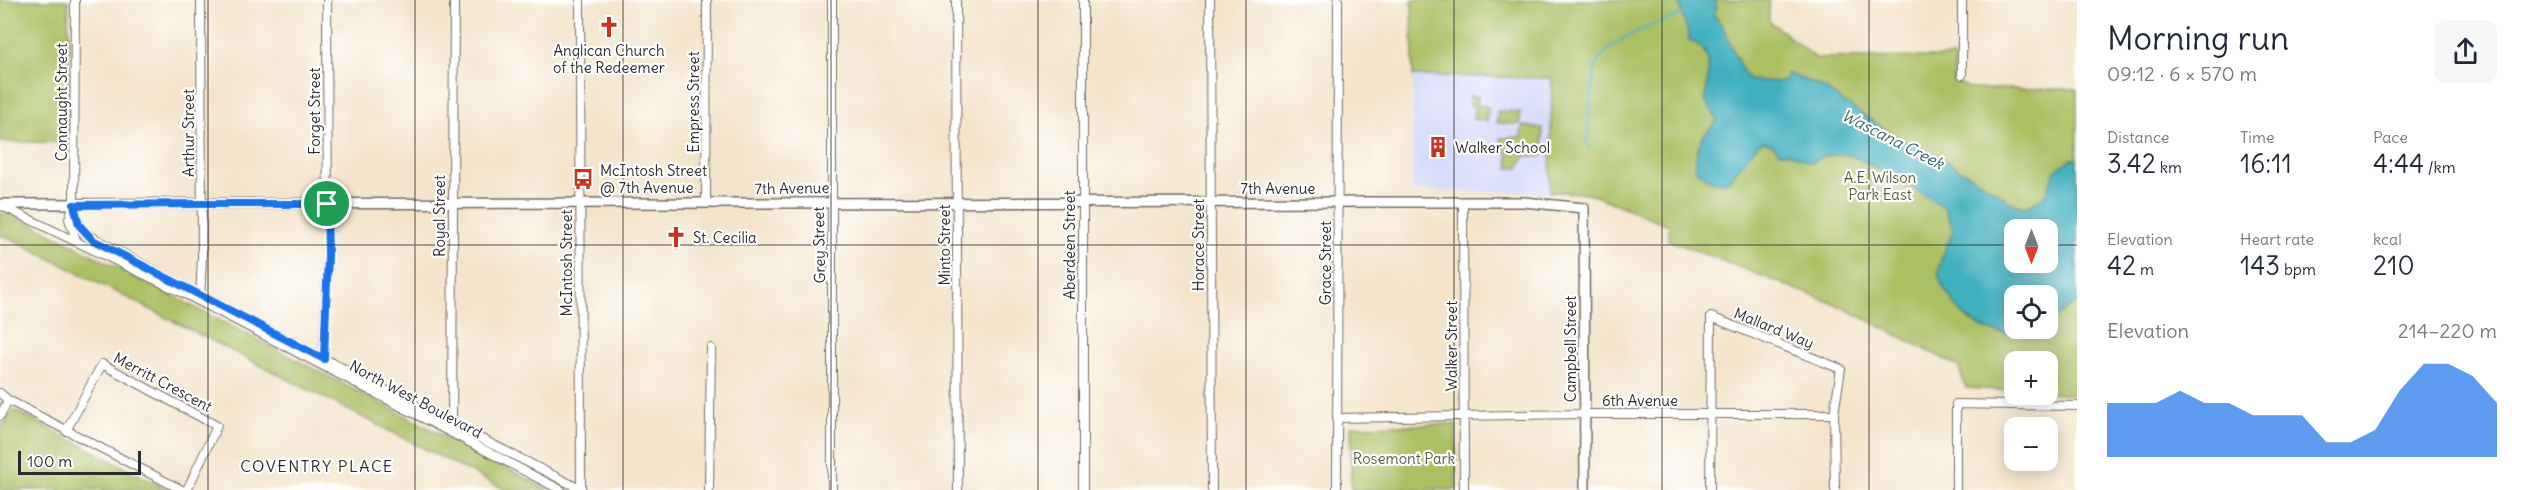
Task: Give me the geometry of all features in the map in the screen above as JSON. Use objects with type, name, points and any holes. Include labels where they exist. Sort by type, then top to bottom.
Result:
[{"type":"street","name":"Connaught Street","points":[[75,0],[74,205],[69,219],[76,240]]},
{"type":"street","name":"Arthur Street","points":[[200,299],[201,0]]},
{"type":"street","name":"Forget Street","points":[[323,362],[328,256],[327,0]]},
{"type":"street","name":"Royal Street","points":[[452,428],[454,0]]},
{"type":"street","name":"McIntosh Street","points":[[580,0],[582,490]]},
{"type":"street","name":"Empress Street","points":[[706,203],[707,0]]},
{"type":"street","name":"Grey Street","points":[[832,0],[832,490]]},
{"type":"street","name":"Minto Street","points":[[957,0],[958,490]]},
{"type":"street","name":"Aberdeen Street","points":[[1083,0],[1083,490]]},
{"type":"street","name":"Horace Street","points":[[1210,0],[1212,490]]},
{"type":"street","name":"Grace Street","points":[[1337,490],[1338,0]]},
{"type":"street","points":[[1962,0],[1962,75]]},
{"type":"street","name":"Walker Street","points":[[1463,202],[1464,490]]},
{"type":"street","name":"7th Avenue","points":[[0,204],[1524,202],[1584,208]]},
{"type":"street","name":"North West Boulevard","points":[[0,204],[200,299],[452,428],[582,490]]},
{"type":"street","name":"North West Boulevard","points":[[74,205],[79,225],[93,240],[200,299]]},
{"type":"street","name":"Campbell Street","points":[[1584,208],[1585,490]]},
{"type":"street","name":"Mallard Way","points":[[1710,414],[1711,317],[1841,369],[1834,414]]},
{"type":"street","points":[[709,490],[711,348]]},
{"type":"street","name":"Merritt Crescent","points":[[66,431],[102,364],[217,426],[187,490]]},
{"type":"street","points":[[0,393],[8,400],[66,431],[182,490]]},
{"type":"street","points":[[0,416],[8,400]]},
{"type":"street","points":[[1956,490],[1956,404],[2077,406]]},
{"type":"street","name":"6th Avenue","points":[[1337,418],[1585,414],[1834,414]]},
{"type":"street","points":[[1710,414],[1710,490]]},
{"type":"street","points":[[1834,414],[1835,490]]},
{"type":"street","name":"North West Boulevard","points":[[452,428],[561,490]]},
{"type":"shaded area","points":[[1413,76],[1552,77],[1550,192],[1412,191]]},
{"type":"green space","points":[[0,0],[68,0],[71,142],[0,142]]},
{"type":"green space","name":"A.E. Wilson Park East","points":[[1412,0],[1769,0],[1769,21],[1816,58],[1954,57],[1954,81],[1972,89],[2077,89],[2077,395],[2058,394],[2058,351],[2004,351],[2004,390],[1966,388],[1958,366],[1840,306],[1668,240],[1669,225],[1588,193],[1550,192],[1552,78],[1413,76]]},
{"type":"green space","points":[[1470,96],[1478,97],[1477,105],[1488,107],[1487,121],[1473,119],[1474,106],[1469,105]]},
{"type":"green space","points":[[1498,111],[1520,112],[1520,124],[1497,123]]},
{"type":"green space","points":[[1522,126],[1543,128],[1542,156],[1525,156],[1519,168],[1509,168],[1508,155],[1500,138],[1521,137]]},
{"type":"green space","points":[[0,214],[13,214],[549,490],[506,490],[6,236],[0,236]]},
{"type":"green space","points":[[14,410],[168,490],[0,490],[0,429]]},
{"type":"green space","name":"Rosemont Park","points":[[1456,424],[1456,490],[1351,490],[1351,426]]},
{"type":"water","name":"Wascana Creek","points":[[1678,0],[1714,0],[1717,6],[1714,15],[1720,22],[1749,80],[1778,82],[1786,80],[1787,73],[1822,87],[1895,136],[1939,157],[2004,196],[2009,202],[2023,207],[2029,206],[2045,195],[2055,171],[2071,159],[2077,159],[2077,302],[2058,316],[2058,285],[2004,285],[2004,333],[1977,325],[1959,309],[1940,281],[1940,263],[1953,230],[1944,207],[1901,181],[1846,154],[1824,156],[1812,163],[1790,153],[1779,152],[1773,145],[1764,141],[1758,144],[1729,180],[1715,182],[1707,178],[1695,169],[1696,155],[1703,138],[1717,118],[1705,101],[1707,58],[1698,45],[1690,41]]},
{"type":"waterway","points":[[1590,149],[1587,142],[1592,90],[1595,70],[1603,55],[1611,47],[1635,33],[1683,14]]},
{"type":"place","name":"Anglican Church of the Redeemer","points":[[609,27]]},
{"type":"place","name":"Walker School","points":[[1438,147]]},
{"type":"place","name":"McIntosh Street @ 7th Avenue","points":[[583,179]]},
{"type":"place","name":"St. Cecilia","points":[[676,237]]},
{"type":"district","name":"COVENTRY PLACE","points":[[317,466]]},
{"type":"route","points":[[201,204],[327,204],[328,256],[324,359],[93,240],[83,232],[79,225],[74,205],[201,204]]}]
